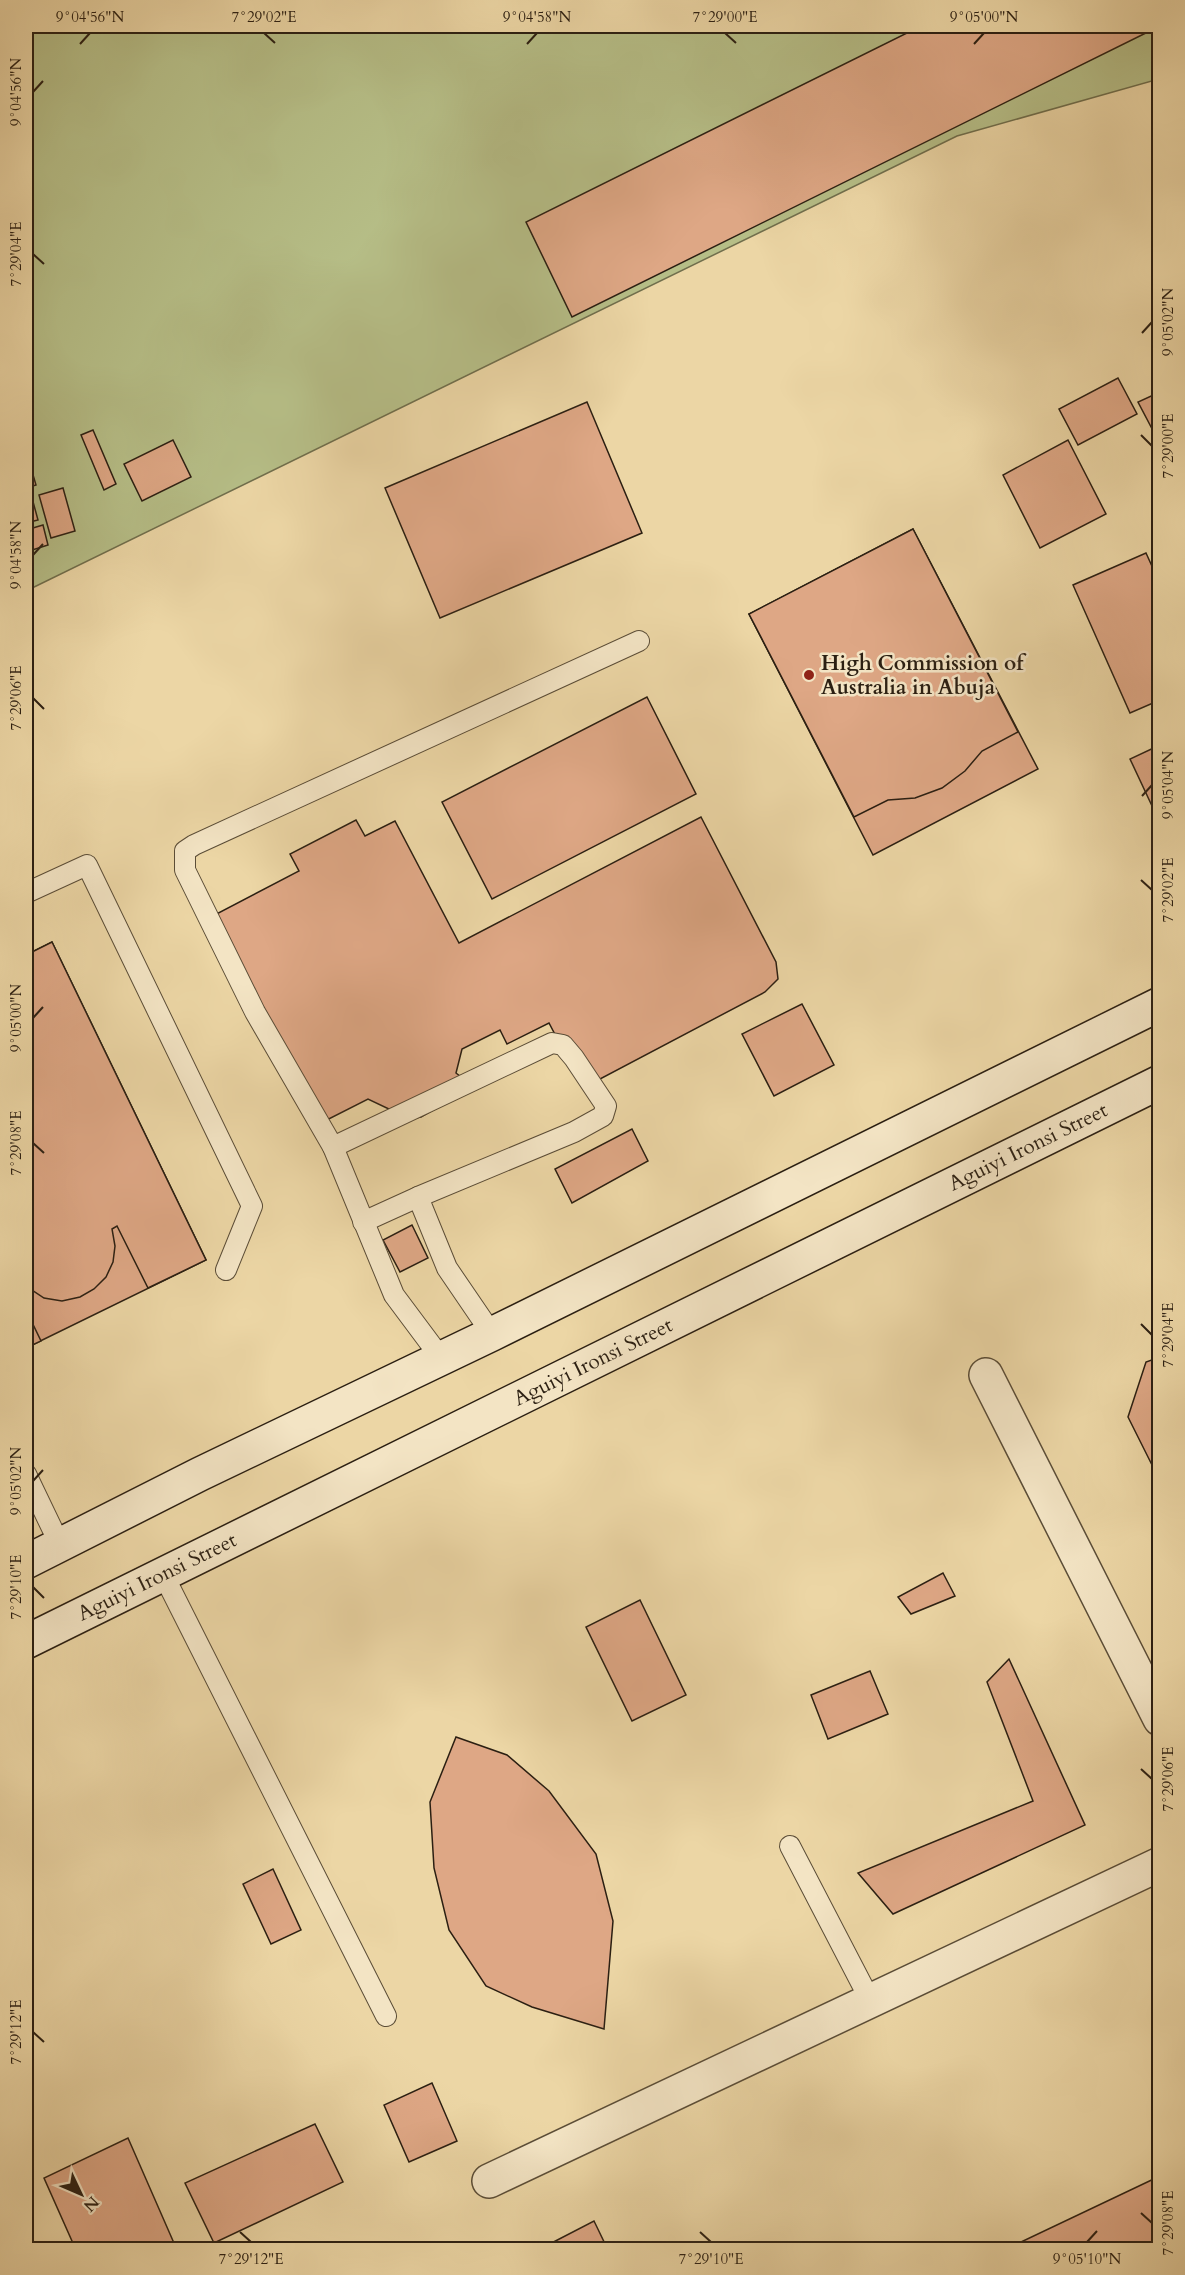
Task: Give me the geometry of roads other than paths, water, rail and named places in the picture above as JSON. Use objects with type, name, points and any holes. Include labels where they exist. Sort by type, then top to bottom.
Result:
[{"type":"main road","points":[[26,1562],[200,1474],[492,1334],[1160,1004]]},
{"type":"main road","name":"Aguiyi Ironsi Street","points":[[26,1642],[1160,1082]]},
{"type":"main road","points":[[986,1375],[1160,1719]]},
{"type":"main road","points":[[489,2181],[1160,1864]]},
{"type":"lane","points":[[441,1358],[394,1295],[333,1147],[255,1012],[185,870],[185,851],[639,641]]},
{"type":"lane","points":[[26,893],[87,865],[252,1206],[226,1270]]},
{"type":"lane","points":[[333,1147],[552,1043],[563,1045],[606,1106],[603,1116],[574,1132],[363,1222]]},
{"type":"lane","points":[[418,1197],[447,1268],[492,1334]]},
{"type":"lane","points":[[26,1474],[60,1545]]},
{"type":"lane","points":[[163,1574],[386,2016]]},
{"type":"lane","points":[[790,1846],[870,2000]]},
{"type":"place","name":"High Commission of Australia in Abuja","points":[[809,675]]}]
